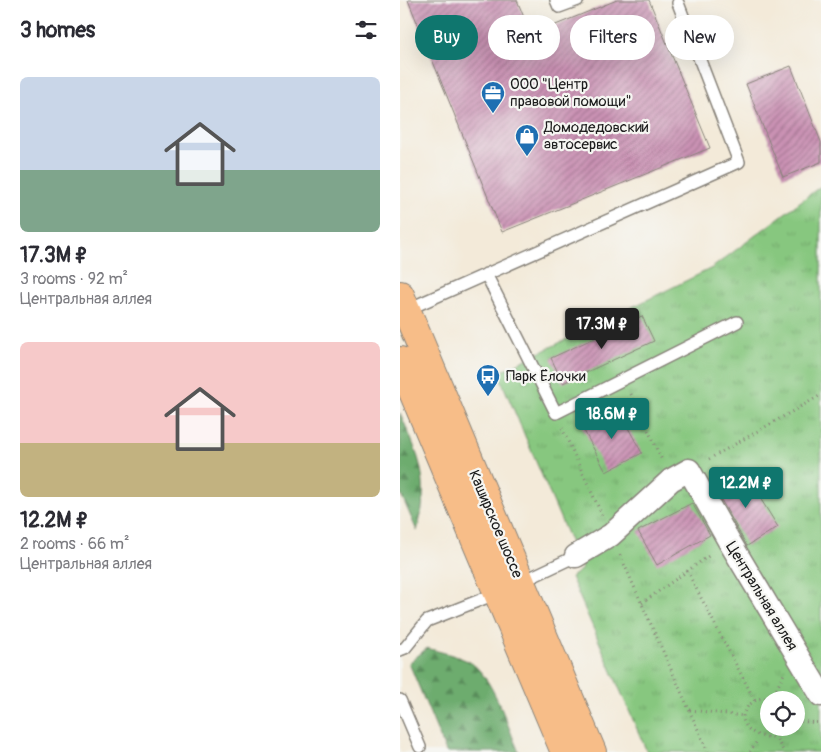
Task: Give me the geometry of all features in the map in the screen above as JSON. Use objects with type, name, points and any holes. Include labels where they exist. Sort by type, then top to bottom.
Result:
[{"type":"main road","name":"Каширское шоссе","points":[[403,302],[509,588],[565,752]]},
{"type":"main road","name":"Каширское шоссе","points":[[400,361],[509,588],[592,752]]},
{"type":"street","points":[[576,556],[611,536],[680,475]]},
{"type":"street","name":"Центральная аллея","points":[[680,475],[729,541],[821,696]]},
{"type":"lane","points":[[556,0],[559,7],[578,0]]},
{"type":"lane","points":[[403,302],[486,274],[739,162],[678,3]]},
{"type":"lane","points":[[486,274],[556,413],[737,322]]},
{"type":"lane","points":[[400,650],[405,648],[427,621],[509,588],[576,556]]},
{"type":"lane","points":[[400,700],[418,750]]},
{"type":"path","points":[[624,379],[680,475],[821,395]]},
{"type":"path","points":[[556,413],[708,752]]},
{"type":"path","points":[[642,603],[729,541]]},
{"type":"path","points":[[687,571],[755,701]]},
{"type":"path","points":[[760,699],[755,701],[746,710],[744,716],[746,731],[757,741],[764,743]]},
{"type":"path","points":[[689,710],[744,716]]},
{"type":"path","points":[[805,722],[821,723]]},
{"type":"path","points":[[772,743],[783,736]]},
{"type":"path","points":[[777,740],[784,752]]},
{"type":"path","points":[[750,752],[757,741]]},
{"type":"green space","points":[[821,186],[821,752],[647,752],[571,577],[582,569],[498,373],[712,268]]},
{"type":"green space","points":[[400,413],[418,457],[423,484],[421,514],[417,531],[400,492]]},
{"type":"green space","points":[[427,648],[453,655],[477,667],[492,689],[519,752],[446,752],[409,663]]},
{"type":"building","points":[[408,0],[517,0],[523,15],[488,15],[488,60],[560,60],[560,23],[570,19],[570,60],[655,60],[655,15],[580,15],[617,0],[649,0],[665,39],[665,60],[674,60],[710,148],[502,232],[432,60],[478,60],[478,15],[415,15],[415,17]]},
{"type":"building","points":[[791,66],[821,142],[821,162],[783,177],[746,84]]},
{"type":"building","points":[[642,316],[654,341],[563,383],[551,358]]},
{"type":"building","points":[[617,408],[642,453],[606,472],[582,427]]},
{"type":"building","points":[[744,472],[778,527],[747,546],[715,489]]},
{"type":"building","points":[[692,503],[710,535],[657,565],[638,531]]},
{"type":"place","name":"ООО \"Центр правовой помощи\"","points":[[493,114]]},
{"type":"place","name":"Домодедовский автосервис","points":[[527,157]]},
{"type":"place","name":"Парк Ёлочки","points":[[488,397]]}]
